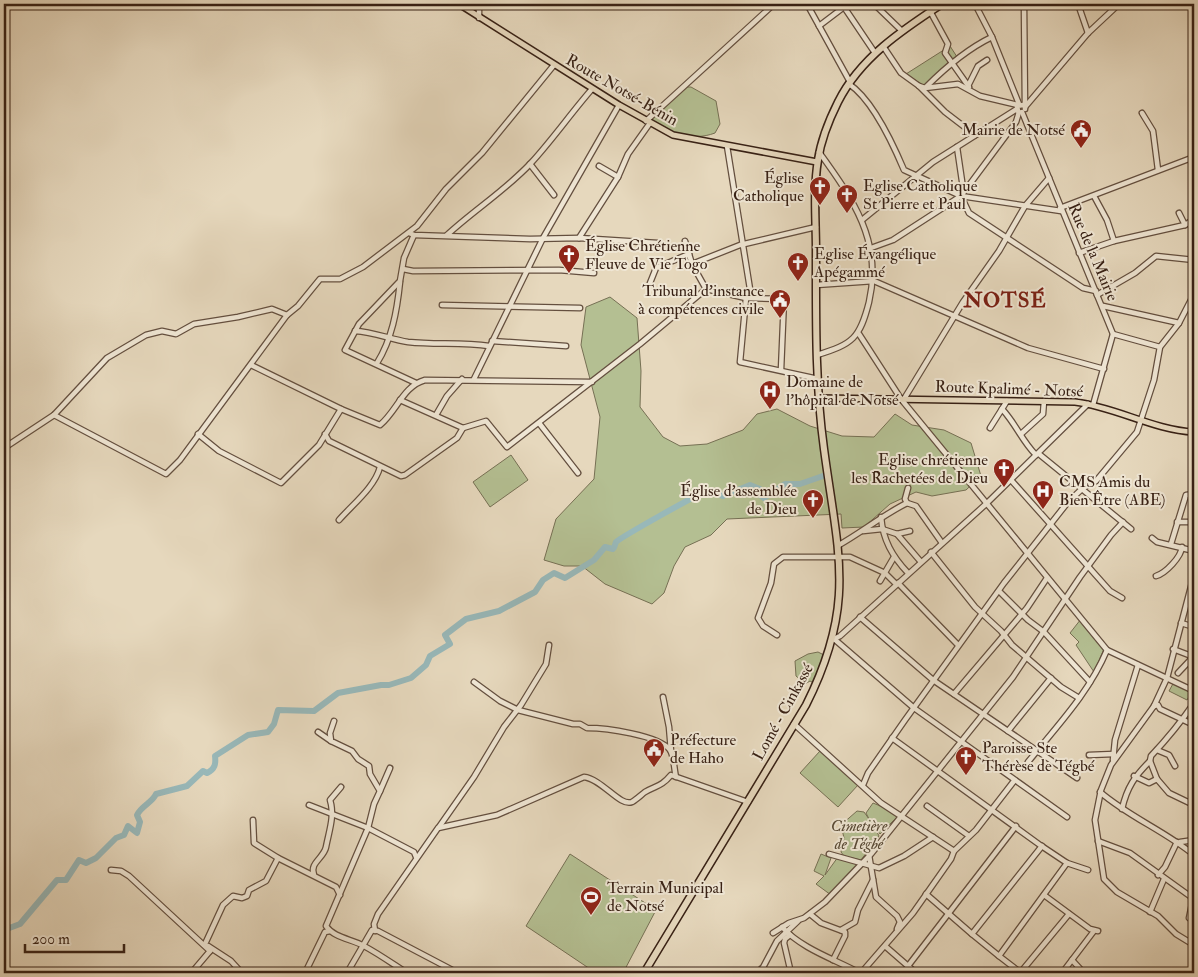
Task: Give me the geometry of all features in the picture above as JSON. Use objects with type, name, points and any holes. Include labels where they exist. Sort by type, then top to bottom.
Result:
[{"type":"highway","name":"Lomé - Cinkassé","points":[[644,973],[794,724],[822,674],[834,638],[840,605],[840,558],[823,447],[818,398],[816,285],[817,162],[832,114],[849,83],[883,46],[942,4]]},
{"type":"main road","name":"Route Notsé-Bénin","points":[[459,4],[592,89],[648,122],[682,138],[817,162]]},
{"type":"main road","name":"Route Kpalimé - Notsé","points":[[818,398],[1007,401],[1090,405],[1175,431],[1194,432]]},
{"type":"street","points":[[479,4],[479,18]]},
{"type":"street","points":[[579,238],[618,177],[628,154],[648,122],[774,4]]},
{"type":"street","points":[[807,4],[849,83],[858,90],[891,141],[904,170],[961,196],[1061,210],[1194,157]]},
{"type":"street","points":[[874,4],[902,31]]},
{"type":"street","points":[[926,4],[948,44],[945,53],[970,88],[980,96],[1020,108]]},
{"type":"street","name":"Rue de la Mairie","points":[[975,4],[992,37],[1113,334]]},
{"type":"street","points":[[871,248],[893,240],[961,196],[1016,122],[1020,108],[1024,4]]},
{"type":"street","points":[[1078,4],[1088,33]]},
{"type":"street","points":[[862,220],[933,162],[1020,108],[1088,33],[1119,4]]},
{"type":"street","points":[[820,26],[846,6],[875,53]]},
{"type":"street","points":[[926,88],[970,48],[992,37]]},
{"type":"street","points":[[883,46],[901,74],[916,84],[945,112],[975,135]]},
{"type":"street","points":[[970,88],[978,66],[987,60]]},
{"type":"street","points":[[54,415],[166,474],[180,460],[287,315],[298,306],[320,279],[340,279],[363,267],[411,234],[446,188],[482,152],[554,65]]},
{"type":"street","points":[[916,84],[926,88],[958,84],[970,88]]},
{"type":"street","points":[[447,235],[465,218],[487,203],[530,164],[592,89]]},
{"type":"street","points":[[474,379],[489,346],[511,306],[525,272],[619,105]]},
{"type":"street","points":[[1142,113],[1153,131],[1158,170]]},
{"type":"street","points":[[727,146],[750,289],[746,298],[740,362],[818,379]]},
{"type":"street","points":[[957,147],[963,188],[961,196],[970,213],[1083,288],[1097,293],[1136,273],[1156,256],[1194,260]]},
{"type":"street","points":[[817,354],[844,345],[859,334],[874,282],[871,248],[862,220],[839,179],[819,152]]},
{"type":"street","points":[[530,164],[554,195]]},
{"type":"street","points":[[599,166],[618,177]]},
{"type":"street","points":[[903,399],[929,355],[955,318],[963,302],[999,252],[1024,206],[1048,178]]},
{"type":"street","points":[[1094,196],[1107,220],[1114,241]]},
{"type":"street","points":[[1179,213],[1185,225]]},
{"type":"street","points":[[1079,253],[1114,241],[1185,225],[1194,219]]},
{"type":"street","points":[[692,264],[743,245],[816,227]]},
{"type":"street","points":[[411,234],[579,238],[658,243]]},
{"type":"street","points":[[377,364],[391,339],[390,329],[398,305],[402,269],[411,234]]},
{"type":"street","points":[[685,242],[692,264],[706,289],[746,298],[784,299],[781,370]]},
{"type":"street","points":[[650,283],[656,268],[689,254]]},
{"type":"street","points":[[402,269],[413,271],[525,272],[559,270],[594,273]]},
{"type":"street","points":[[400,281],[355,331],[345,350],[416,383]]},
{"type":"street","points":[[816,285],[874,282],[1028,348],[1104,369]]},
{"type":"street","points":[[326,434],[330,440],[380,467],[405,475],[457,438],[463,428],[486,421],[507,448],[706,289]]},
{"type":"street","points":[[863,784],[892,738],[958,645],[1068,502],[1084,488],[1096,481],[1137,432],[1154,380],[1160,347],[1179,323],[1194,294]]},
{"type":"street","points":[[442,305],[580,308]]},
{"type":"street","points":[[1102,306],[1179,323]]},
{"type":"street","points":[[4,448],[54,415],[107,358],[146,336],[162,331],[176,334],[194,324],[272,309],[287,315]]},
{"type":"street","points":[[355,331],[391,339],[436,345],[463,342],[489,346]]},
{"type":"street","points":[[859,334],[903,399],[1027,555],[1107,650],[1194,691]]},
{"type":"street","points":[[1067,816],[1014,781],[914,708],[834,638],[986,504],[1090,405],[1104,369],[1113,334],[1160,347]]},
{"type":"street","points":[[492,341],[566,346]]},
{"type":"street","points":[[251,365],[341,409],[380,424],[416,383],[426,380],[462,378],[592,382]]},
{"type":"street","points":[[436,415],[447,396],[462,378]]},
{"type":"street","points":[[400,400],[463,428]]},
{"type":"street","points":[[990,428],[1007,401]]},
{"type":"street","points":[[1021,434],[1043,414],[1044,402]]},
{"type":"street","points":[[198,434],[220,451],[281,483],[314,451],[341,409]]},
{"type":"street","points":[[1002,409],[1021,434],[1022,440],[1037,455],[1084,488],[1132,528]]},
{"type":"street","points":[[539,423],[578,473]]},
{"type":"street","points":[[339,520],[366,489],[380,467]]},
{"type":"street","points":[[1011,480],[1110,591],[1122,598]]},
{"type":"street","points":[[907,503],[905,499],[908,488]]},
{"type":"street","points":[[1170,544],[1186,495],[1194,494]]},
{"type":"street","points":[[839,546],[881,517],[907,503],[916,506],[942,543]]},
{"type":"street","points":[[881,517],[882,529],[894,557],[908,573]]},
{"type":"street","points":[[773,933],[810,914],[835,892],[869,856],[1028,658],[1088,566],[1110,535],[1123,522]]},
{"type":"street","points":[[1176,522],[1190,522],[1194,528]]},
{"type":"street","points":[[863,531],[882,529],[897,534],[921,562]]},
{"type":"street","points":[[897,534],[910,531]]},
{"type":"street","points":[[1152,538],[1157,542],[1194,551]]},
{"type":"street","points":[[1156,576],[1179,558],[1182,547]]},
{"type":"street","points":[[931,552],[982,614],[1012,645],[1051,678],[1079,698]]},
{"type":"street","points":[[777,635],[762,626],[758,618],[777,560],[784,557],[850,557],[884,573],[897,583],[958,645]]},
{"type":"street","points":[[880,581],[894,557]]},
{"type":"street","points":[[1160,565],[1164,571]]},
{"type":"street","points":[[1194,575],[1173,649],[1167,678],[1154,706],[1116,755],[1100,792],[1095,820],[1104,879],[1117,892],[1150,912],[1194,946]]},
{"type":"street","points":[[954,694],[1003,634],[1022,614],[1047,578]]},
{"type":"street","points":[[999,591],[1022,614],[1044,632],[1090,682]]},
{"type":"street","points":[[860,617],[933,680],[1077,778]]},
{"type":"street","points":[[1181,623],[1194,627]]},
{"type":"street","points":[[376,931],[374,924],[378,914],[416,857],[474,777],[504,727],[518,710],[546,664],[549,645]]},
{"type":"street","points":[[1173,649],[1194,657],[1178,673]]},
{"type":"street","points":[[1028,762],[1067,717],[1090,682],[1107,650]]},
{"type":"street","points":[[1116,755],[1115,740],[1138,665]]},
{"type":"street","points":[[1008,731],[1051,678]]},
{"type":"street","points":[[474,682],[500,701],[518,710],[573,724],[580,724],[587,728],[646,737],[666,746],[671,751]]},
{"type":"street","points":[[663,698],[670,726],[671,751],[676,776]]},
{"type":"street","points":[[1122,809],[1128,787],[1134,776],[1150,761],[1151,756],[1177,724],[1183,721],[1194,703]]},
{"type":"street","points":[[1154,706],[1158,706],[1183,721],[1194,725]]},
{"type":"street","points":[[1175,716],[1177,724]]},
{"type":"street","points":[[331,741],[330,733],[334,721]]},
{"type":"street","points":[[794,724],[863,784],[881,803],[902,814],[954,851]]},
{"type":"street","points":[[318,732],[331,741],[352,751],[358,759],[369,766],[370,774],[380,791]]},
{"type":"street","points":[[892,738],[938,769],[1067,863],[1088,870]]},
{"type":"street","points":[[1157,750],[1169,754],[1175,766]]},
{"type":"street","points":[[1090,754],[1116,755]]},
{"type":"street","points":[[1150,761],[1157,779],[1169,793],[1194,805]]},
{"type":"street","points":[[330,932],[326,926],[368,828],[374,804],[390,768]]},
{"type":"street","points":[[438,828],[496,815],[584,777],[593,778],[619,799],[630,802],[646,791],[663,785],[671,775],[748,802]]},
{"type":"street","points":[[1134,776],[1149,783],[1157,779]]},
{"type":"street","points":[[784,929],[790,935],[833,960],[860,973],[885,946],[926,894],[951,859],[954,851],[969,836],[1014,781]]},
{"type":"street","points":[[314,875],[312,870],[326,847],[333,815],[330,800],[341,787]]},
{"type":"street","points":[[1100,792],[1122,809],[1178,842],[1194,855]]},
{"type":"street","points":[[309,804],[368,828],[414,852],[416,857]]},
{"type":"street","points":[[926,806],[969,836]]},
{"type":"street","points":[[253,820],[254,843],[278,858],[336,887],[340,895]]},
{"type":"street","points":[[908,966],[1016,826]]},
{"type":"street","points":[[829,854],[862,863],[883,866],[904,856],[933,837]]},
{"type":"street","points":[[1178,842],[1194,840]]},
{"type":"street","points":[[1098,841],[1130,853],[1158,875],[1194,899],[1189,918],[1194,920]]},
{"type":"street","points":[[1158,875],[1166,867],[1178,842]]},
{"type":"street","points":[[972,934],[1042,846]]},
{"type":"street","points":[[869,856],[876,897],[899,919],[897,930]]},
{"type":"street","points":[[205,944],[223,905],[233,896],[242,898],[247,896],[249,890],[266,880],[278,858]]},
{"type":"street","points":[[999,956],[1067,863]]},
{"type":"street","points":[[111,870],[121,871],[129,876],[165,911],[205,944],[210,951]]},
{"type":"street","points":[[841,930],[855,922],[858,910],[874,879]]},
{"type":"street","points":[[1150,912],[1164,879]]},
{"type":"street","points":[[926,894],[1020,973],[1069,914]]},
{"type":"street","points":[[1044,895],[1096,931],[1062,973]]},
{"type":"street","points":[[810,914],[821,923],[845,932],[845,936],[833,960]]},
{"type":"street","points":[[770,973],[760,971],[784,929]]},
{"type":"street","points":[[348,973],[372,930],[458,973]]},
{"type":"street","points":[[305,973],[325,932],[330,932],[362,945],[407,973]]},
{"type":"street","points":[[790,935],[785,939],[784,943],[791,973]]},
{"type":"street","points":[[210,951],[208,946],[231,961],[242,973]]},
{"type":"street","points":[[885,946],[916,973]]},
{"type":"street","points":[[187,973],[193,970],[210,951]]},
{"type":"street","points":[[1072,960],[1084,973]]},
{"type":"green space","points":[[950,46],[959,60],[926,87],[906,74]]},
{"type":"green space","points":[[684,87],[691,87],[716,101],[720,124],[715,133],[706,136],[689,136],[673,132],[650,120]]},
{"type":"green space","points":[[610,297],[637,318],[641,371],[640,407],[663,437],[680,446],[707,444],[743,430],[757,414],[777,409],[810,426],[842,436],[874,437],[895,414],[912,425],[944,430],[971,443],[981,476],[966,490],[932,496],[916,492],[890,504],[864,527],[842,528],[841,514],[727,519],[711,535],[685,547],[674,566],[664,593],[652,604],[605,584],[582,566],[564,566],[544,560],[556,519],[594,479],[600,417],[581,345],[586,307]]},
{"type":"green space","points":[[511,455],[528,480],[490,507],[473,482]]},
{"type":"green space","points":[[1081,619],[1104,649],[1094,672],[1076,645],[1079,642],[1070,633]]},
{"type":"green space","points":[[818,652],[824,655],[814,683],[810,681],[805,684],[796,676],[795,661],[808,654]]},
{"type":"green space","points":[[1174,682],[1192,691],[1187,700],[1169,691]]},
{"type":"green space","points":[[820,751],[858,785],[838,807],[800,773]]},
{"type":"green space","name":"Cimetière de Tégbé","points":[[873,803],[900,814],[880,834],[875,828],[879,836],[861,860],[844,856],[841,852],[844,838],[841,825],[857,811],[864,812],[869,819],[866,813]]},
{"type":"green space","name":"Terrain Municipal de Notsé","points":[[570,854],[656,910],[623,973],[596,973],[526,926]]},
{"type":"green space","points":[[821,854],[831,858],[825,875],[838,857],[859,864],[831,895],[816,884],[824,876],[814,871]]},
{"type":"waterway","points":[[4,930],[20,924],[57,880],[66,880],[79,860],[86,863],[96,858],[116,838],[124,835],[128,826],[137,833],[140,822],[137,815],[156,794],[187,786],[203,771],[207,773],[212,770],[215,764],[215,756],[248,735],[268,732],[274,724],[278,710],[314,711],[338,693],[389,685],[411,678],[426,665],[430,656],[450,644],[445,635],[466,619],[499,611],[535,592],[543,580],[554,573],[565,578],[594,560],[605,547],[613,549],[616,542],[702,493],[712,491],[723,496],[750,485],[760,489],[760,495],[764,498],[785,484],[800,484],[823,476]]},
{"type":"place","name":"Mairie de Notsé","points":[[1081,149]]},
{"type":"place","name":"Église Catholique","points":[[820,206]]},
{"type":"place","name":"Eglise Catholique St Pierre et Paul","points":[[847,214]]},
{"type":"place","name":"Église Chrétienne Fleuve de Vie Togo","points":[[569,274]]},
{"type":"place","name":"Eglise Évangélique Apégammé","points":[[798,282]]},
{"type":"place","name":"Tribunal d'instance à compétences civile","points":[[780,319]]},
{"type":"place","name":"Domaine de l'hôpital de Notsé","points":[[770,410]]},
{"type":"place","name":"Eglise chrétienne les Rachetées de Dieu","points":[[1004,488]]},
{"type":"place","name":"CMS Amis du Bien Être (ABE)","points":[[1043,510]]},
{"type":"place","name":"Église d'assemblée de Dieu","points":[[813,519]]},
{"type":"place","name":"Préfecture de Haho","points":[[654,768]]},
{"type":"place","name":"Paroisse Ste Thérèse de Tégbé","points":[[966,776]]},
{"type":"place","name":"Terrain Municipal de Notsé","points":[[591,916]]},
{"type":"district","name":"NOTSÉ","points":[[1005,300]]}]
